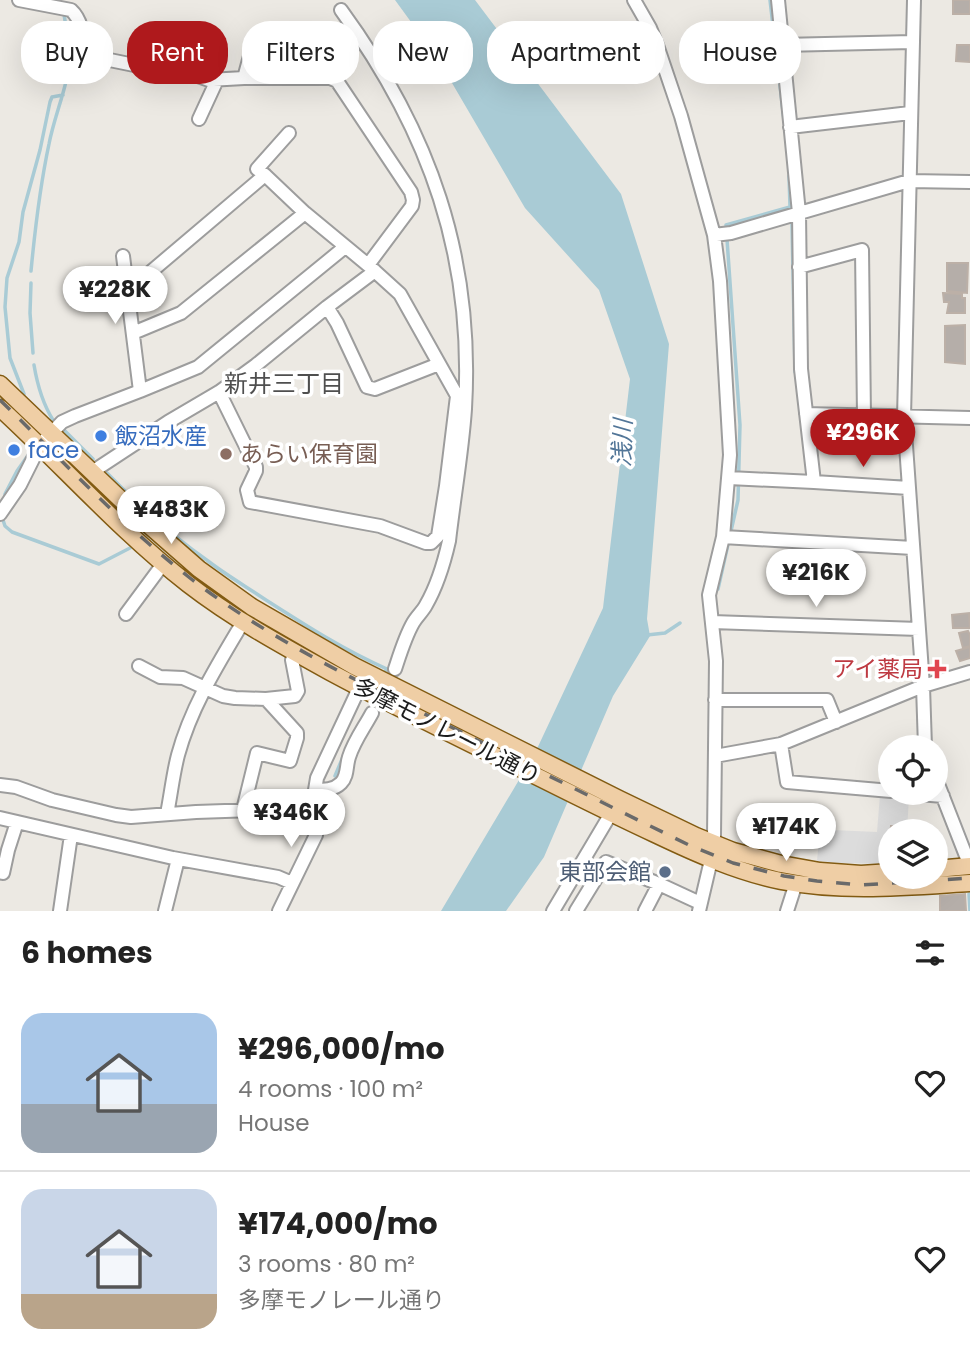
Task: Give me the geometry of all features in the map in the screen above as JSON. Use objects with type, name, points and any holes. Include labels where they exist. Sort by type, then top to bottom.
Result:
[{"type":"main road","name":"多摩モノレール通り","points":[[0,384],[120,526],[187,583],[243,622],[296,653],[363,680],[412,695],[613,805]]},
{"type":"main road","name":"多摩モノレール通り","points":[[3,413],[92,472],[135,513],[223,587],[303,638],[404,711],[767,877],[796,884],[861,890],[970,883]]},
{"type":"main road","name":"多摩モノレール通り","points":[[712,852],[733,852],[807,869],[878,873]]},
{"type":"main road","points":[[948,868],[970,866]]},
{"type":"street","points":[[19,0],[75,12],[82,30],[85,54],[127,64]]},
{"type":"street","points":[[576,911],[606,862],[659,884],[700,907],[712,852],[716,661],[709,595],[728,538],[735,479],[720,281],[722,234],[695,163],[670,80],[650,28],[634,0]]},
{"type":"street","points":[[778,0],[780,21]]},
{"type":"street","points":[[914,0],[904,417],[925,735]]},
{"type":"street","points":[[341,10],[374,57],[425,155],[443,206],[459,275],[465,327],[465,411],[449,541],[434,587],[413,622],[395,670]]},
{"type":"street","points":[[801,45],[912,42]]},
{"type":"street","points":[[199,119],[215,84]]},
{"type":"street","points":[[92,472],[167,422],[219,392],[327,307],[372,268],[412,206],[411,192],[339,84]]},
{"type":"street","points":[[786,84],[799,212],[801,369],[814,482]]},
{"type":"street","points":[[790,127],[910,113]]},
{"type":"street","points":[[289,133],[257,170],[400,294],[465,411]]},
{"type":"street","points":[[127,292],[265,176]]},
{"type":"street","points":[[722,234],[909,181],[970,182]]},
{"type":"street","points":[[132,333],[181,313],[305,213]]},
{"type":"street","points":[[1,513],[45,439],[62,422],[198,367],[345,247]]},
{"type":"street","points":[[799,267],[862,250],[864,416]]},
{"type":"street","points":[[122,256],[140,391]]},
{"type":"street","points":[[327,307],[368,387],[375,389],[439,364]]},
{"type":"street","points":[[219,392],[256,467],[247,490],[250,502],[380,526],[426,543],[431,543],[438,536],[457,396]]},
{"type":"street","points":[[806,414],[970,418]]},
{"type":"street","points":[[735,479],[909,488]]},
{"type":"street","points":[[728,538],[913,548]]},
{"type":"street","points":[[126,614],[163,564]]},
{"type":"street","points":[[167,814],[178,755],[191,716],[243,622]]},
{"type":"street","points":[[712,622],[919,629]]},
{"type":"street","points":[[139,666],[160,677],[183,678],[204,689],[235,698],[266,699],[295,696],[298,691],[292,660],[296,653]]},
{"type":"street","points":[[715,755],[781,744],[923,686],[970,672]]},
{"type":"street","points":[[279,911],[313,841],[318,817],[315,790],[321,768],[363,680]]},
{"type":"street","points":[[243,810],[257,753],[290,761],[297,738],[297,733],[266,699]]},
{"type":"street","points":[[715,700],[827,700],[836,722]]},
{"type":"street","points":[[315,790],[333,788],[345,778],[348,759],[372,713]]},
{"type":"street","points":[[781,744],[787,782],[878,790]]},
{"type":"street","points":[[0,785],[16,787],[84,808],[131,817],[269,810],[318,817]]},
{"type":"street","points":[[553,911],[613,805]]},
{"type":"street","points":[[946,805],[970,866]]},
{"type":"street","points":[[0,818],[178,859],[278,877],[292,883]]},
{"type":"street","points":[[3,873],[17,822]]},
{"type":"street","points":[[60,911],[71,835]]},
{"type":"street","points":[[165,911],[178,859]]},
{"type":"street","points":[[645,911],[659,884]]},
{"type":"street","points":[[787,911],[796,884]]},
{"type":"shaded area","points":[[879,805],[909,805],[908,819],[878,819]]},
{"type":"shaded area","points":[[878,820],[878,864],[817,861],[819,839],[832,840],[832,830],[877,832]]},
{"type":"water","points":[[395,0],[475,0],[491,21],[487,21],[487,84],[538,84],[621,194],[669,344],[647,619],[650,636],[613,696],[544,857],[506,911],[441,911],[535,753],[603,608],[630,379],[599,290],[525,208],[453,84],[473,84],[473,21],[410,21]]},
{"type":"building","points":[[953,0],[970,0],[970,14],[953,14]]},
{"type":"building","points":[[957,45],[970,45],[970,62],[956,61]]},
{"type":"building","points":[[947,263],[968,263],[967,293],[947,291]]},
{"type":"building","points":[[943,293],[962,294],[962,298],[965,298],[965,313],[947,313],[949,302],[944,302]]},
{"type":"building","points":[[965,325],[965,364],[945,362],[945,326]]},
{"type":"building","points":[[969,613],[970,628],[953,628],[952,615]]},
{"type":"building","points":[[968,631],[970,646],[963,648],[959,633]]},
{"type":"building","points":[[970,647],[970,658],[960,661],[956,651]]},
{"type":"building","points":[[965,894],[966,911],[940,911],[940,896]]},
{"type":"waterway","points":[[770,0],[784,120]]},
{"type":"waterway","points":[[31,271],[46,160],[69,62],[70,50],[64,13]]},
{"type":"waterway","points":[[24,394],[10,358],[5,307],[7,278],[19,242],[23,212],[50,102],[52,97],[63,95]]},
{"type":"waterway","points":[[718,589],[738,500],[740,425],[726,225],[790,207],[789,176]]},
{"type":"waterway","points":[[792,224],[795,372]]},
{"type":"waterway","points":[[31,283],[33,353]]},
{"type":"waterway","points":[[34,365],[41,393],[53,420]]},
{"type":"waterway","points":[[63,429],[93,459]]},
{"type":"waterway","points":[[5,498],[17,471],[29,454]]},
{"type":"waterway","points":[[107,473],[155,519],[215,566],[325,637],[387,669],[385,672]]},
{"type":"waterway","points":[[892,481],[902,481]]},
{"type":"waterway","points":[[3,520],[12,532],[99,564],[130,548]]},
{"type":"waterway","points":[[647,635],[665,633],[680,623]]},
{"type":"waterway","points":[[335,776],[345,752]]},
{"type":"waterway","points":[[969,894],[970,911]]},
{"type":"tunnel","points":[[372,713],[395,669]]},
{"type":"railway","points":[[0,400],[93,492],[165,558],[249,619],[342,673],[628,815],[733,863],[784,876],[861,885],[970,878]]},
{"type":"place","name":"飯沼水産","points":[[101,436]]},
{"type":"place","name":"face","points":[[14,450]]},
{"type":"place","name":"あらい保育園","points":[[226,454]]},
{"type":"place","name":"アイ薬局","points":[[937,669]]},
{"type":"place","name":"東部会館","points":[[665,872]]},
{"type":"district","name":"新井三丁目","points":[[284,383]]},
{"type":"water label","name":"浅川","points":[[622,443]]}]
